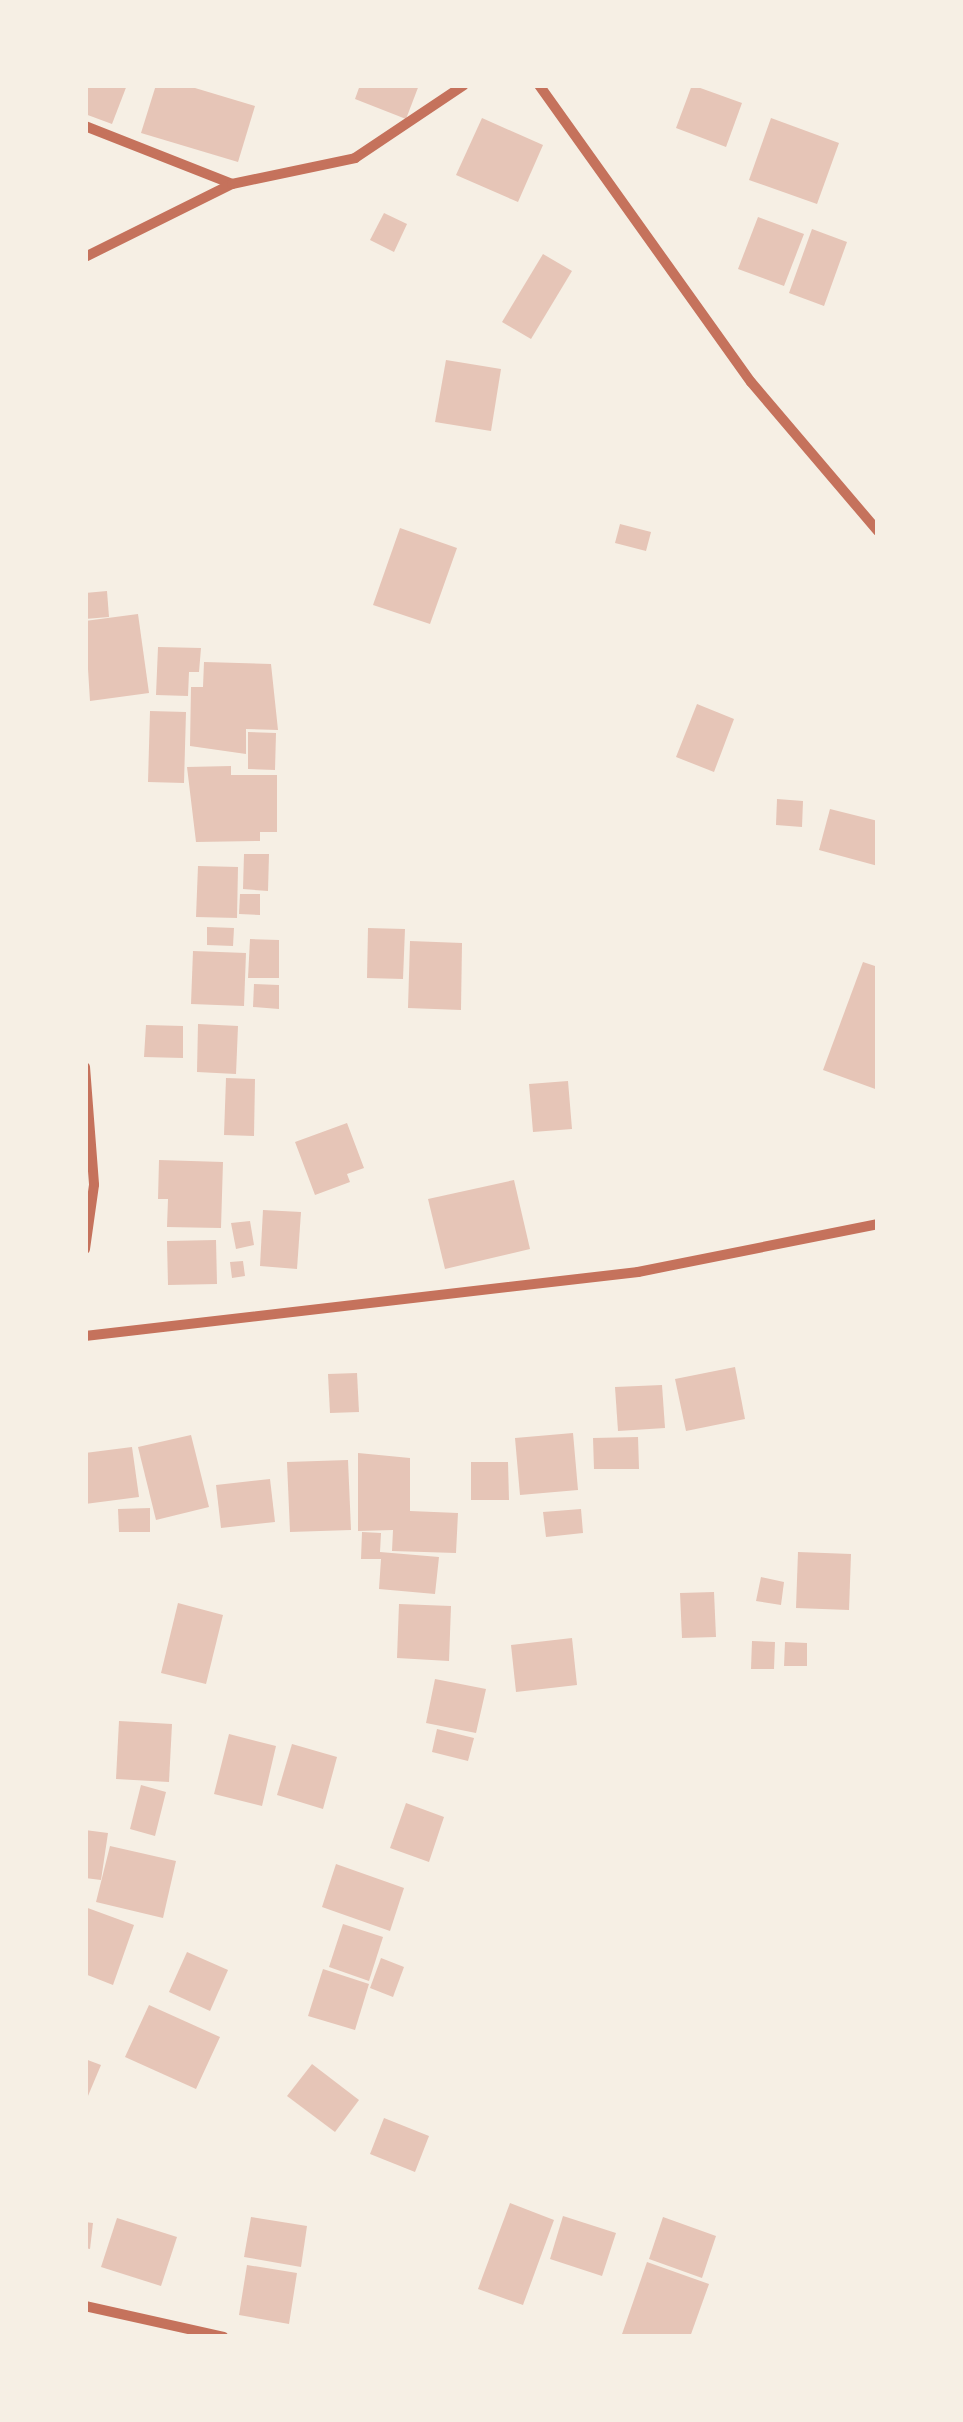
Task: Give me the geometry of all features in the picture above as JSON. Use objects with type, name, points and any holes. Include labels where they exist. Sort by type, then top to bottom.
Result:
[{"type":"street","points":[[85,256],[232,184],[355,158],[464,85]]},
{"type":"street","points":[[539,85],[751,382],[878,531]]},
{"type":"street","points":[[85,126],[232,184]]},
{"type":"street","points":[[85,1067],[94,1185],[85,1249]]},
{"type":"street","points":[[85,1336],[638,1272],[878,1224]]},
{"type":"street","points":[[85,2306],[224,2337]]},
{"type":"building","points":[[85,85],[127,85],[112,124],[85,114]]},
{"type":"building","points":[[156,85],[185,85],[255,106],[238,162],[141,133]]},
{"type":"building","points":[[360,85],[419,85],[406,119],[355,99]]},
{"type":"building","points":[[692,85],[742,103],[726,147],[676,128]]},
{"type":"building","points":[[482,118],[543,145],[518,202],[456,175]]},
{"type":"building","points":[[771,118],[839,143],[817,204],[749,180]]},
{"type":"building","points":[[384,213],[407,224],[394,252],[370,240]]},
{"type":"building","points":[[758,217],[804,234],[784,286],[738,269]]},
{"type":"building","points":[[812,229],[847,242],[824,306],[789,293]]},
{"type":"building","points":[[543,254],[572,271],[531,339],[502,322]]},
{"type":"building","points":[[446,360],[501,369],[491,431],[435,422]]},
{"type":"building","points":[[620,524],[651,532],[646,551],[615,543]]},
{"type":"building","points":[[400,528],[457,548],[430,624],[373,605]]},
{"type":"building","points":[[107,591],[109,617],[85,619],[85,593]]},
{"type":"building","points":[[138,614],[149,693],[90,701],[85,621]]},
{"type":"building","points":[[158,647],[201,648],[199,672],[189,672],[188,696],[156,695]]},
{"type":"building","points":[[204,662],[271,664],[278,730],[246,729],[246,754],[190,746],[191,687],[203,687]]},
{"type":"building","points":[[697,704],[734,719],[714,772],[676,757]]},
{"type":"building","points":[[150,711],[186,712],[184,783],[148,782]]},
{"type":"building","points":[[248,732],[276,733],[275,770],[248,769]]},
{"type":"building","points":[[231,766],[231,775],[277,775],[277,832],[260,832],[260,841],[196,842],[187,767]]},
{"type":"building","points":[[777,799],[803,801],[802,827],[776,825]]},
{"type":"building","points":[[830,809],[878,821],[878,866],[819,850]]},
{"type":"building","points":[[244,854],[269,854],[268,891],[243,889]]},
{"type":"building","points":[[198,866],[238,867],[237,918],[196,917]]},
{"type":"building","points":[[240,894],[260,894],[260,915],[239,914]]},
{"type":"building","points":[[207,927],[234,928],[233,946],[207,945]]},
{"type":"building","points":[[368,928],[405,929],[403,979],[367,978]]},
{"type":"building","points":[[250,939],[279,940],[279,978],[248,978]]},
{"type":"building","points":[[410,941],[462,943],[461,1010],[408,1008]]},
{"type":"building","points":[[193,951],[246,953],[244,1006],[191,1004]]},
{"type":"building","points":[[863,962],[878,967],[878,1090],[823,1070]]},
{"type":"building","points":[[254,984],[279,985],[279,1009],[253,1007]]},
{"type":"building","points":[[198,1024],[238,1026],[236,1074],[197,1072]]},
{"type":"building","points":[[146,1025],[183,1026],[183,1058],[144,1057]]},
{"type":"building","points":[[226,1078],[255,1079],[254,1136],[224,1135]]},
{"type":"building","points":[[568,1081],[572,1129],[533,1132],[529,1084]]},
{"type":"building","points":[[347,1123],[364,1168],[347,1174],[350,1182],[315,1195],[295,1142]]},
{"type":"building","points":[[159,1160],[223,1162],[221,1228],[167,1227],[168,1199],[158,1199]]},
{"type":"building","points":[[514,1180],[530,1249],[445,1269],[428,1199]]},
{"type":"building","points":[[263,1210],[301,1212],[297,1269],[260,1266]]},
{"type":"building","points":[[250,1221],[254,1245],[236,1249],[231,1223]]},
{"type":"building","points":[[216,1240],[217,1284],[168,1285],[167,1241]]},
{"type":"building","points":[[243,1261],[245,1276],[232,1278],[230,1262]]},
{"type":"building","points":[[735,1367],[745,1419],[686,1431],[675,1379]]},
{"type":"building","points":[[357,1373],[359,1412],[330,1413],[328,1374]]},
{"type":"building","points":[[662,1385],[665,1428],[618,1431],[615,1387]]},
{"type":"building","points":[[573,1433],[578,1490],[520,1495],[515,1438]]},
{"type":"building","points":[[191,1435],[209,1507],[156,1520],[138,1447]]},
{"type":"building","points":[[638,1437],[639,1469],[594,1469],[593,1438]]},
{"type":"building","points":[[132,1447],[139,1497],[85,1504],[85,1453]]},
{"type":"building","points":[[358,1453],[410,1458],[410,1511],[458,1513],[456,1553],[392,1551],[393,1530],[358,1531]]},
{"type":"building","points":[[348,1460],[351,1530],[290,1532],[287,1462]]},
{"type":"building","points":[[471,1462],[508,1462],[509,1500],[471,1500]]},
{"type":"building","points":[[270,1479],[275,1522],[221,1528],[216,1485]]},
{"type":"building","points":[[150,1508],[150,1532],[119,1532],[118,1509]]},
{"type":"building","points":[[581,1509],[583,1533],[546,1537],[543,1512]]},
{"type":"building","points":[[362,1532],[381,1533],[380,1552],[439,1557],[435,1594],[379,1589],[381,1559],[361,1559]]},
{"type":"building","points":[[798,1552],[851,1554],[849,1610],[796,1608]]},
{"type":"building","points":[[761,1577],[784,1582],[781,1605],[756,1601]]},
{"type":"building","points":[[714,1592],[716,1637],[682,1638],[680,1593]]},
{"type":"building","points":[[178,1603],[223,1615],[206,1684],[161,1673]]},
{"type":"building","points":[[399,1604],[451,1606],[449,1661],[397,1658]]},
{"type":"building","points":[[572,1638],[577,1685],[516,1692],[511,1645]]},
{"type":"building","points":[[752,1641],[775,1642],[774,1669],[751,1669]]},
{"type":"building","points":[[785,1642],[807,1643],[807,1666],[784,1666]]},
{"type":"building","points":[[435,1679],[486,1689],[476,1733],[426,1723]]},
{"type":"building","points":[[119,1721],[172,1724],[169,1782],[116,1779]]},
{"type":"building","points":[[437,1729],[474,1738],[468,1761],[432,1752]]},
{"type":"building","points":[[229,1734],[276,1746],[262,1806],[214,1794]]},
{"type":"building","points":[[292,1744],[337,1757],[323,1809],[277,1795]]},
{"type":"building","points":[[141,1785],[166,1792],[155,1836],[130,1829]]},
{"type":"building","points":[[406,1803],[444,1817],[429,1862],[390,1848]]},
{"type":"building","points":[[85,1830],[108,1833],[101,1880],[85,1878]]},
{"type":"building","points":[[110,1846],[176,1861],[163,1918],[96,1902]]},
{"type":"building","points":[[336,1864],[404,1888],[390,1931],[322,1907]]},
{"type":"building","points":[[85,1907],[134,1925],[113,1985],[85,1974]]},
{"type":"building","points":[[343,1924],[383,1937],[369,1981],[329,1967]]},
{"type":"building","points":[[187,1952],[228,1970],[210,2011],[169,1992]]},
{"type":"building","points":[[381,1958],[404,1967],[393,1997],[370,1988]]},
{"type":"building","points":[[323,1969],[369,1984],[355,2030],[308,2016]]},
{"type":"building","points":[[149,2005],[220,2037],[196,2089],[125,2057]]},
{"type":"building","points":[[85,2059],[101,2065],[85,2103]]},
{"type":"building","points":[[312,2064],[359,2100],[335,2132],[287,2096]]},
{"type":"building","points":[[384,2118],[429,2136],[415,2172],[370,2154]]},
{"type":"building","points":[[510,2203],[554,2220],[523,2305],[478,2289]]},
{"type":"building","points":[[563,2216],[616,2233],[602,2276],[550,2259]]},
{"type":"building","points":[[251,2217],[307,2226],[301,2267],[244,2257]]},
{"type":"building","points":[[663,2217],[716,2236],[702,2278],[649,2259]]},
{"type":"building","points":[[117,2218],[177,2237],[161,2286],[101,2267]]},
{"type":"building","points":[[85,2222],[93,2223],[90,2249],[85,2248]]},
{"type":"building","points":[[647,2262],[709,2284],[690,2337],[621,2337]]},
{"type":"building","points":[[247,2265],[297,2273],[289,2324],[239,2315]]}]
